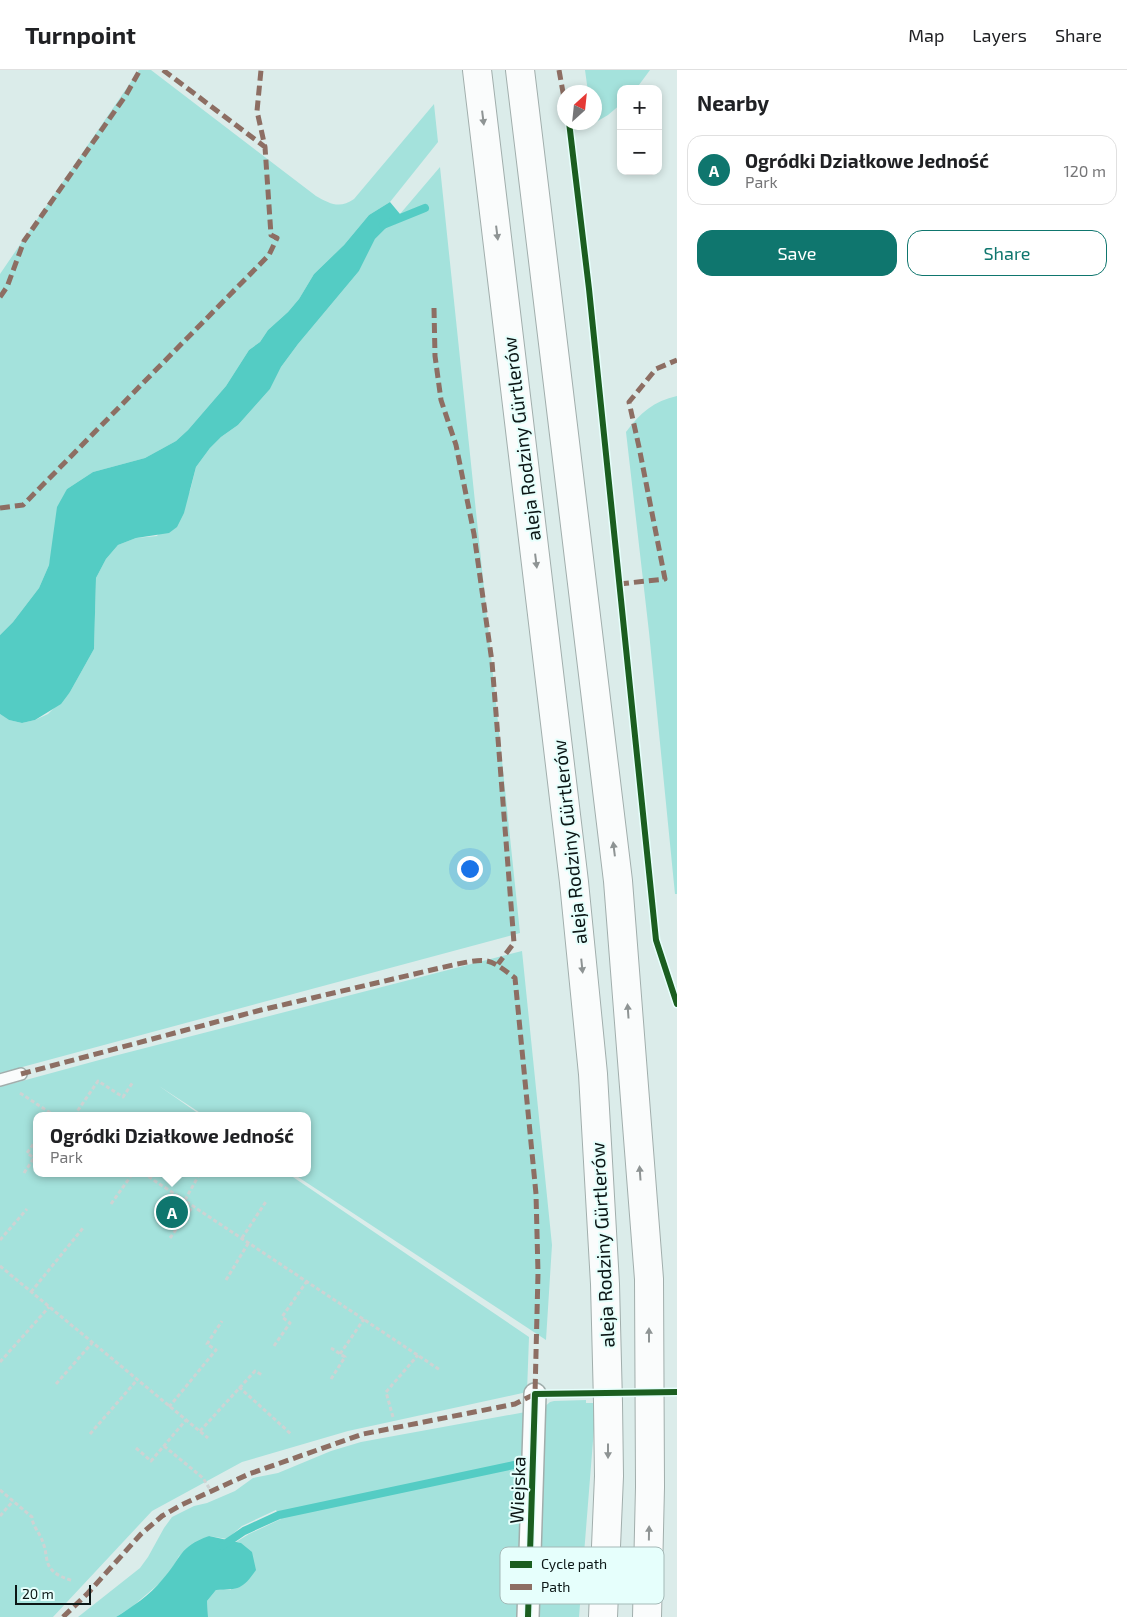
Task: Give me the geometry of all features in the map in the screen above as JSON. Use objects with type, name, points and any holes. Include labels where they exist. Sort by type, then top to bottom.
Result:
[{"type":"main road","name":"aleja Rodziny Gürtlerów","points":[[477,70],[572,863],[591,1055],[606,1284],[608,1476],[605,1547]]},
{"type":"main road","points":[[520,70],[618,881],[649,1279],[649,1547]]},
{"type":"main road","name":"aleja Rodziny Gürtlerów","points":[[603,1604],[603,1617]]},
{"type":"main road","points":[[647,1604],[647,1617]]},
{"type":"street","name":"Wiejska","points":[[530,1547],[535,1394]]},
{"type":"street","name":"Wiejska","points":[[528,1604],[528,1617]]},
{"type":"lane","points":[[0,1080],[21,1074]]},
{"type":"path","points":[[77,1112],[98,1081],[123,1097],[133,1082]]},
{"type":"path","points":[[18,1092],[49,1112]]},
{"type":"path","points":[[33,1145],[27,1153],[33,1157]]},
{"type":"path","points":[[24,1173],[33,1162]]},
{"type":"path","points":[[111,1204],[130,1177]]},
{"type":"path","points":[[149,1177],[440,1370]]},
{"type":"path","points":[[184,1200],[198,1177]]},
{"type":"path","points":[[242,1238],[267,1200]]},
{"type":"path","points":[[170,1238],[193,1206]]},
{"type":"path","points":[[0,1240],[27,1209]]},
{"type":"path","points":[[31,1292],[83,1228]]},
{"type":"path","points":[[226,1280],[249,1242]]},
{"type":"path","points":[[0,1273],[2,1268],[208,1438]]},
{"type":"path","points":[[274,1346],[290,1323],[282,1317],[308,1282]]},
{"type":"path","points":[[0,1362],[49,1307]]},
{"type":"path","points":[[340,1354],[364,1319]]},
{"type":"path","points":[[169,1407],[216,1350],[207,1344],[222,1321]]},
{"type":"path","points":[[56,1384],[93,1343]]},
{"type":"path","points":[[330,1379],[345,1358],[331,1348]]},
{"type":"path","points":[[393,1417],[386,1392],[418,1355]]},
{"type":"path","points":[[200,1431],[255,1371],[262,1375]]},
{"type":"path","points":[[90,1434],[137,1380]]},
{"type":"path","points":[[239,1388],[291,1434]]},
{"type":"path","points":[[136,1448],[151,1461],[186,1420]]},
{"type":"path","points":[[164,1446],[203,1478],[211,1492]]},
{"type":"path","points":[[0,1490],[32,1517],[32,1522],[43,1542],[52,1570],[61,1577],[73,1581]]},
{"type":"path","points":[[0,1516],[13,1501]]},
{"type":"shaded area","points":[[139,70],[151,70],[316,196],[335,204],[344,204],[354,199],[434,104],[438,142],[390,202],[369,215],[344,245],[314,274],[299,299],[268,330],[260,342],[249,350],[226,386],[188,430],[176,441],[145,458],[93,472],[67,489],[49,565],[39,588],[13,622],[0,635],[0,274]]},
{"type":"shaded area","points":[[585,70],[650,70],[639,85],[617,85],[617,107],[602,119],[602,85],[587,85]]},
{"type":"shaded area","points":[[440,167],[520,933],[0,1073],[0,714],[9,720],[22,723],[35,720],[48,714],[70,692],[94,649],[96,578],[106,559],[118,545],[136,538],[157,536],[190,491],[196,467],[210,448],[221,437],[238,425],[270,389],[281,367],[298,344],[359,271],[375,239],[400,214]]},
{"type":"shaded area","points":[[677,396],[677,894],[675,894],[649,632],[626,432],[648,409],[661,401]]},
{"type":"shaded area","points":[[522,951],[552,1245],[546,1340],[298,1177],[311,1177],[311,1112],[199,1112],[159,1086],[196,1112],[33,1112],[33,1177],[293,1177],[529,1337],[527,1392],[348,1431],[242,1462],[152,1511],[53,1617],[0,1617],[0,1087]]},
{"type":"shaded area","points":[[586,1400],[586,1403],[596,1403],[585,1547],[500,1547],[500,1604],[580,1604],[579,1617],[208,1617],[207,1601],[216,1590],[231,1590],[241,1543],[236,1542],[281,1519],[276,1510],[242,1526],[227,1539],[209,1536],[179,1556],[172,1569],[161,1582],[133,1606],[116,1617],[78,1617],[140,1568],[172,1517],[194,1506],[207,1503],[235,1491],[253,1478],[278,1473],[331,1451],[361,1442],[542,1409],[554,1401]]},
{"type":"water","points":[[390,202],[400,214],[375,239],[359,271],[298,344],[281,367],[270,389],[238,425],[221,437],[210,448],[196,467],[184,513],[177,527],[169,533],[136,538],[118,545],[106,559],[96,578],[94,649],[70,692],[61,704],[35,720],[22,723],[9,720],[0,714],[0,635],[13,622],[39,588],[49,565],[57,507],[67,489],[93,472],[145,458],[176,441],[226,386],[249,350],[260,342],[268,330],[299,299],[314,274],[344,245],[369,215]]},
{"type":"water","points":[[209,1536],[241,1543],[252,1552],[256,1570],[243,1585],[235,1589],[216,1590],[207,1601],[208,1617],[116,1617],[152,1591],[191,1544]]},
{"type":"waterway","points":[[383,225],[425,208]]},
{"type":"waterway","points":[[222,1546],[244,1531],[279,1515],[514,1465]]},
{"type":"marked path","points":[[0,297],[7,287],[24,241],[126,95],[140,70]]},
{"type":"marked path","points":[[163,70],[265,147]]},
{"type":"marked path","points":[[0,508],[23,505],[269,255],[277,238],[271,235],[265,147],[257,111],[261,70]]},
{"type":"marked path","points":[[559,70],[562,85]]},
{"type":"marked path","points":[[434,308],[435,356],[441,400],[456,445],[474,534],[492,662],[514,943],[498,964]]},
{"type":"marked path","points":[[619,584],[665,579],[629,402],[656,369],[677,360]]},
{"type":"marked path","points":[[21,1074],[261,1010],[457,964],[475,961],[493,963],[515,978],[536,1194],[538,1273],[535,1394]]},
{"type":"marked path","points":[[63,1617],[88,1593],[141,1534],[162,1516],[181,1505],[249,1474],[363,1434],[515,1404],[535,1394],[539,1394]]},
{"type":"cycle path","points":[[570,130],[589,289],[656,940],[677,1004]]},
{"type":"cycle path","points":[[530,1547],[535,1394],[677,1392]]},
{"type":"cycle path","points":[[528,1604],[528,1617]]},
{"type":"place","name":"Ogródki Działkowe Jedność","points":[[172,1212]]}]
